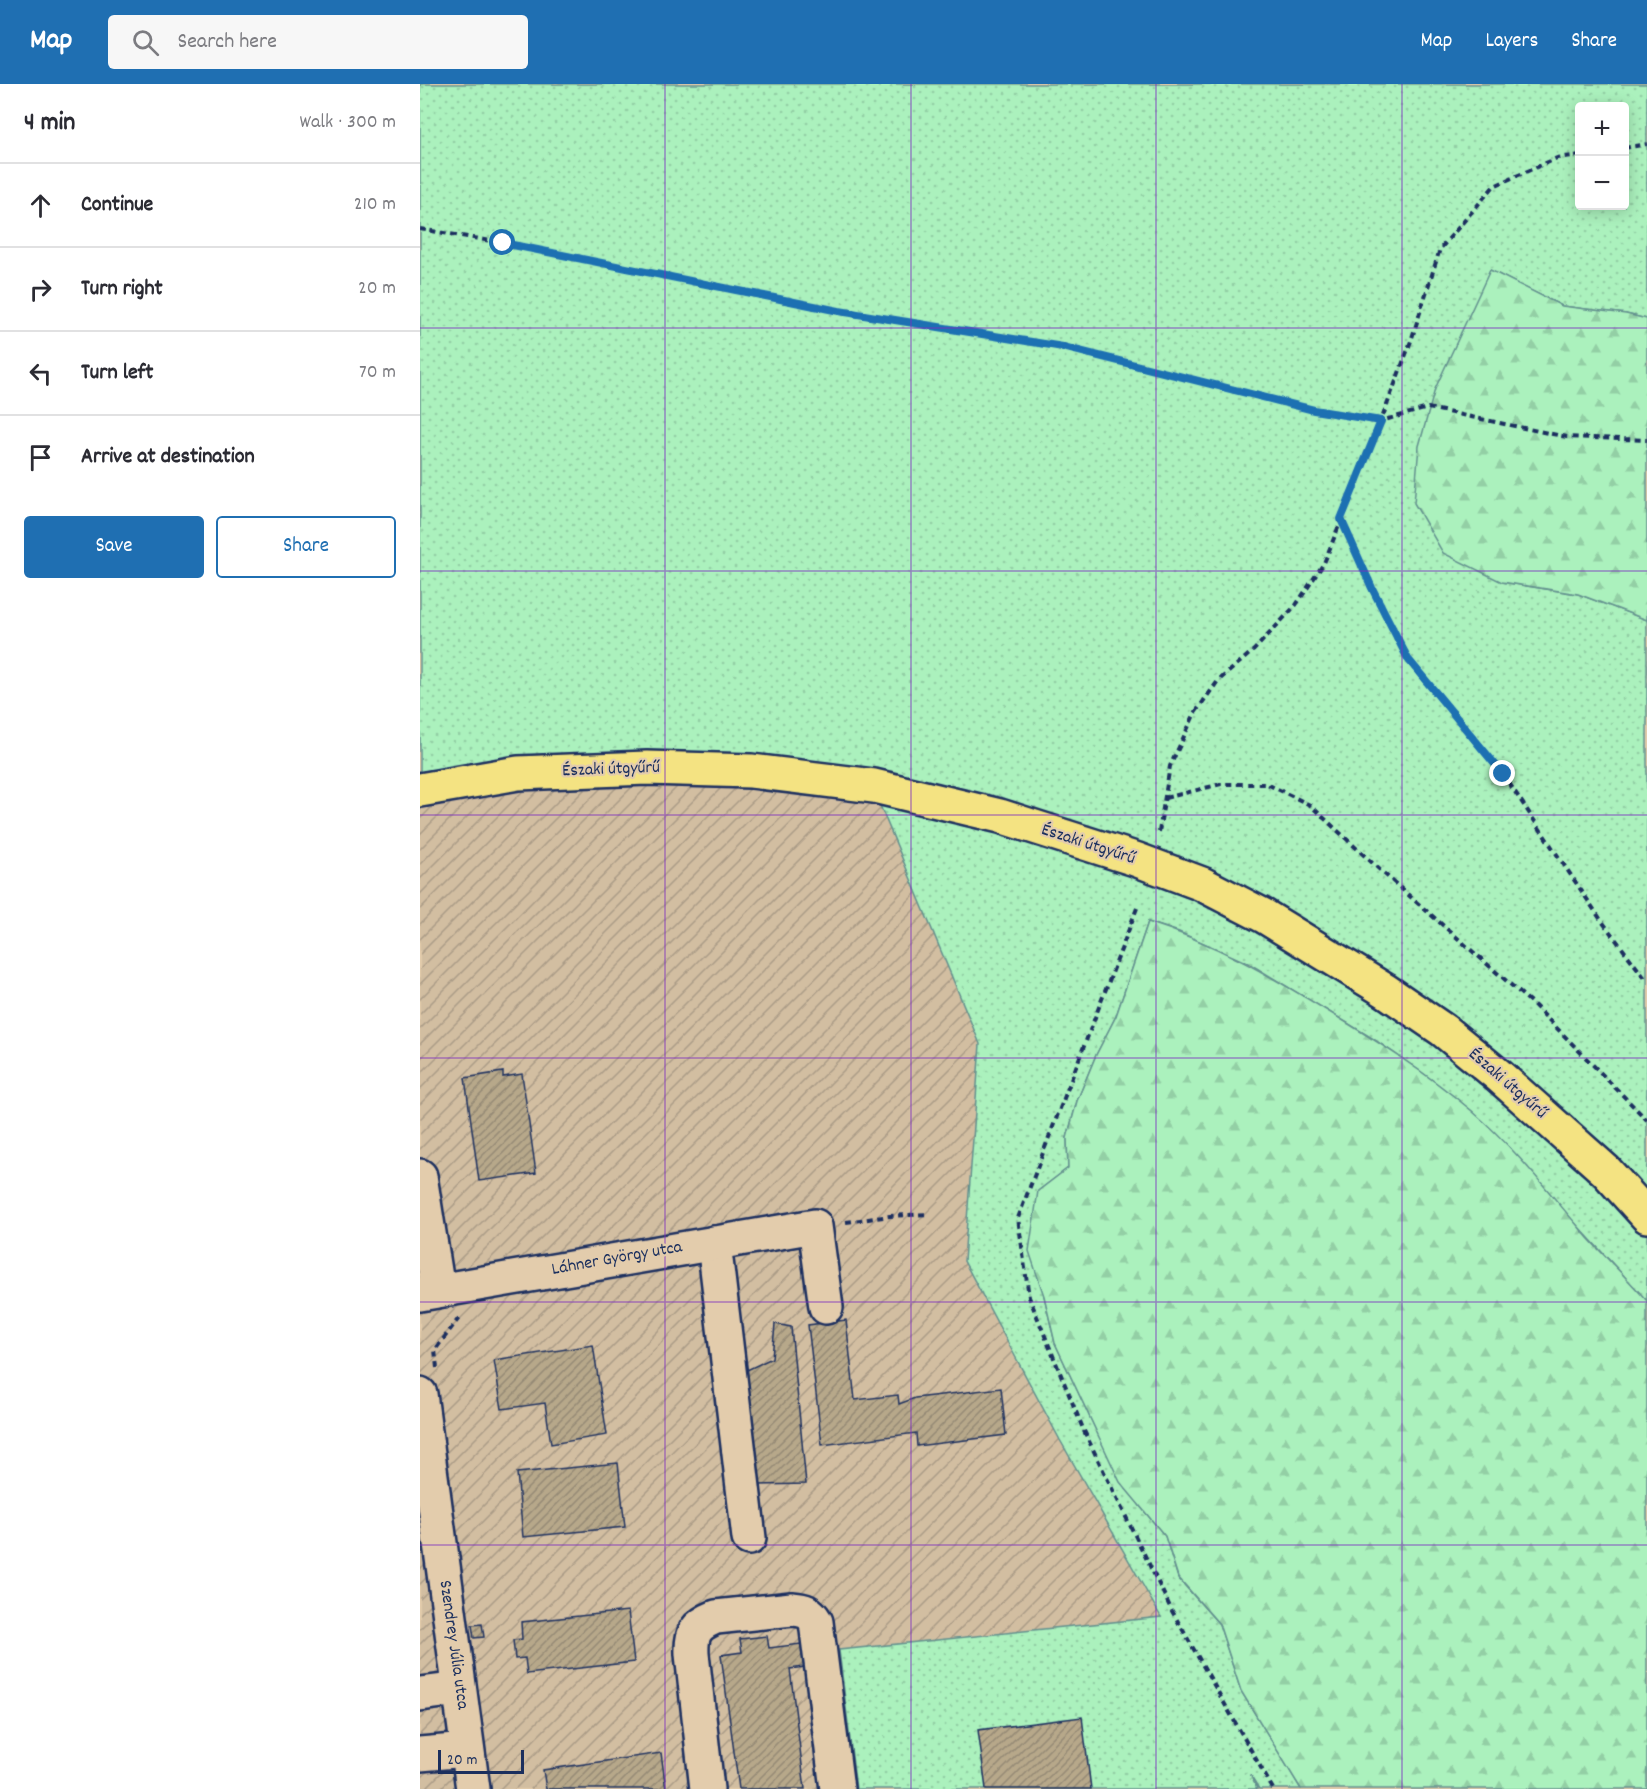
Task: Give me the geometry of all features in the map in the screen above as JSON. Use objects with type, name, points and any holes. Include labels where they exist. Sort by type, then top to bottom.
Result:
[{"type":"main road","name":"Északi útgyűrű","points":[[420,790],[518,773],[647,768],[751,771],[874,786],[1000,816],[1135,859],[1202,884],[1264,916],[1386,991],[1443,1030],[1498,1075],[1606,1171],[1647,1216]]},
{"type":"street","points":[[420,1176],[429,1292]]},
{"type":"street","points":[[815,1226],[826,1307]]},
{"type":"street","name":"Láhner György utca","points":[[429,1292],[815,1226]]},
{"type":"street","points":[[714,1243],[749,1538]]},
{"type":"street","name":"Szendrey Júlia utca","points":[[429,1383],[459,1689],[473,1789]]},
{"type":"street","points":[[707,1789],[692,1654],[695,1629],[705,1621],[716,1617],[792,1609],[804,1610],[811,1614],[816,1622],[837,1789]]},
{"type":"street","points":[[420,1694],[459,1689]]},
{"type":"street","points":[[420,1754],[467,1750]]},
{"type":"path","points":[[1629,147],[1647,144]]},
{"type":"path","points":[[1159,832],[1170,766],[1195,713],[1218,681],[1254,651],[1296,605],[1324,563],[1411,341],[1440,249],[1494,186],[1557,158],[1575,156]]},
{"type":"path","points":[[420,229],[503,243],[839,311],[1063,347],[1314,410],[1381,421],[1428,408],[1567,437],[1647,440]]},
{"type":"path","points":[[1341,519],[1372,588],[1408,659],[1503,774],[1601,920],[1647,981]]},
{"type":"path","points":[[1165,798],[1221,784],[1267,784],[1310,805],[1381,871],[1535,1006],[1647,1120]]},
{"type":"path","points":[[1137,908],[1018,1218],[1029,1297],[1084,1431],[1172,1611],[1273,1789]]},
{"type":"path","points":[[815,1226],[890,1216],[928,1214]]},
{"type":"path","points":[[429,1383],[435,1350],[466,1310]]},
{"type":"shaded area","points":[[647,772],[876,796],[980,1044],[964,1261],[1060,1440],[1259,1789],[420,1789],[420,793]]},
{"type":"green space","points":[[420,84],[1647,84],[1647,319],[1562,306],[1490,270],[1502,582],[1578,594],[1647,620],[1647,1301],[1472,1111],[1424,1074],[1372,1038],[1250,964],[1179,932],[1148,922],[1116,1016],[1096,1055],[1077,1101],[1067,1138],[1068,1168],[1038,1191],[1044,1296],[1055,1343],[1095,1428],[1140,1506],[1165,1536],[1178,1578],[1219,1624],[1241,1691],[1301,1789],[1259,1789],[1250,1774],[1257,1789],[856,1789],[839,1650],[1161,1617],[1060,1440],[964,1261],[980,1044],[876,796],[751,776],[420,793]]},
{"type":"green space","points":[[1490,270],[1562,306],[1647,319],[1647,620],[1578,594],[1502,582],[1443,553],[1414,503],[1419,446],[1435,389]]},
{"type":"green space","points":[[1148,922],[1196,940],[1261,972],[1364,1034],[1437,1084],[1472,1111],[1503,1140],[1588,1238],[1647,1301],[1647,1789],[1301,1789],[1241,1691],[1219,1624],[1178,1577],[1165,1536],[1120,1482],[1055,1343],[1044,1296],[1029,1251],[1038,1191],[1068,1168],[1067,1138],[1077,1101],[1096,1055],[1116,1016]]},
{"type":"building","points":[[503,1072],[503,1077],[522,1074],[536,1173],[479,1181],[465,1078]]},
{"type":"building","points":[[846,1320],[855,1400],[898,1395],[899,1404],[915,1398],[1001,1388],[1006,1435],[917,1446],[916,1433],[822,1445],[808,1325]]},
{"type":"building","points":[[775,1324],[791,1327],[806,1484],[758,1485],[747,1370],[772,1358]]},
{"type":"building","points":[[593,1345],[607,1435],[551,1444],[545,1403],[502,1409],[494,1360]]},
{"type":"building","points":[[618,1463],[625,1527],[523,1537],[517,1473]]},
{"type":"building","points":[[628,1611],[634,1662],[527,1674],[525,1658],[515,1659],[513,1640],[522,1639],[521,1622]]},
{"type":"building","points":[[482,1624],[484,1637],[474,1638],[472,1625]]},
{"type":"building","points":[[767,1636],[769,1648],[801,1644],[804,1667],[790,1669],[805,1789],[739,1789],[721,1655],[742,1652],[740,1639]]},
{"type":"building","points":[[1082,1717],[1091,1789],[986,1789],[978,1730]]},
{"type":"building","points":[[661,1753],[666,1789],[546,1789],[543,1770]]},
{"type":"route","points":[[503,243],[839,311],[1063,347],[1314,410],[1381,421],[1341,519],[1372,588],[1408,659],[1503,774]]}]
